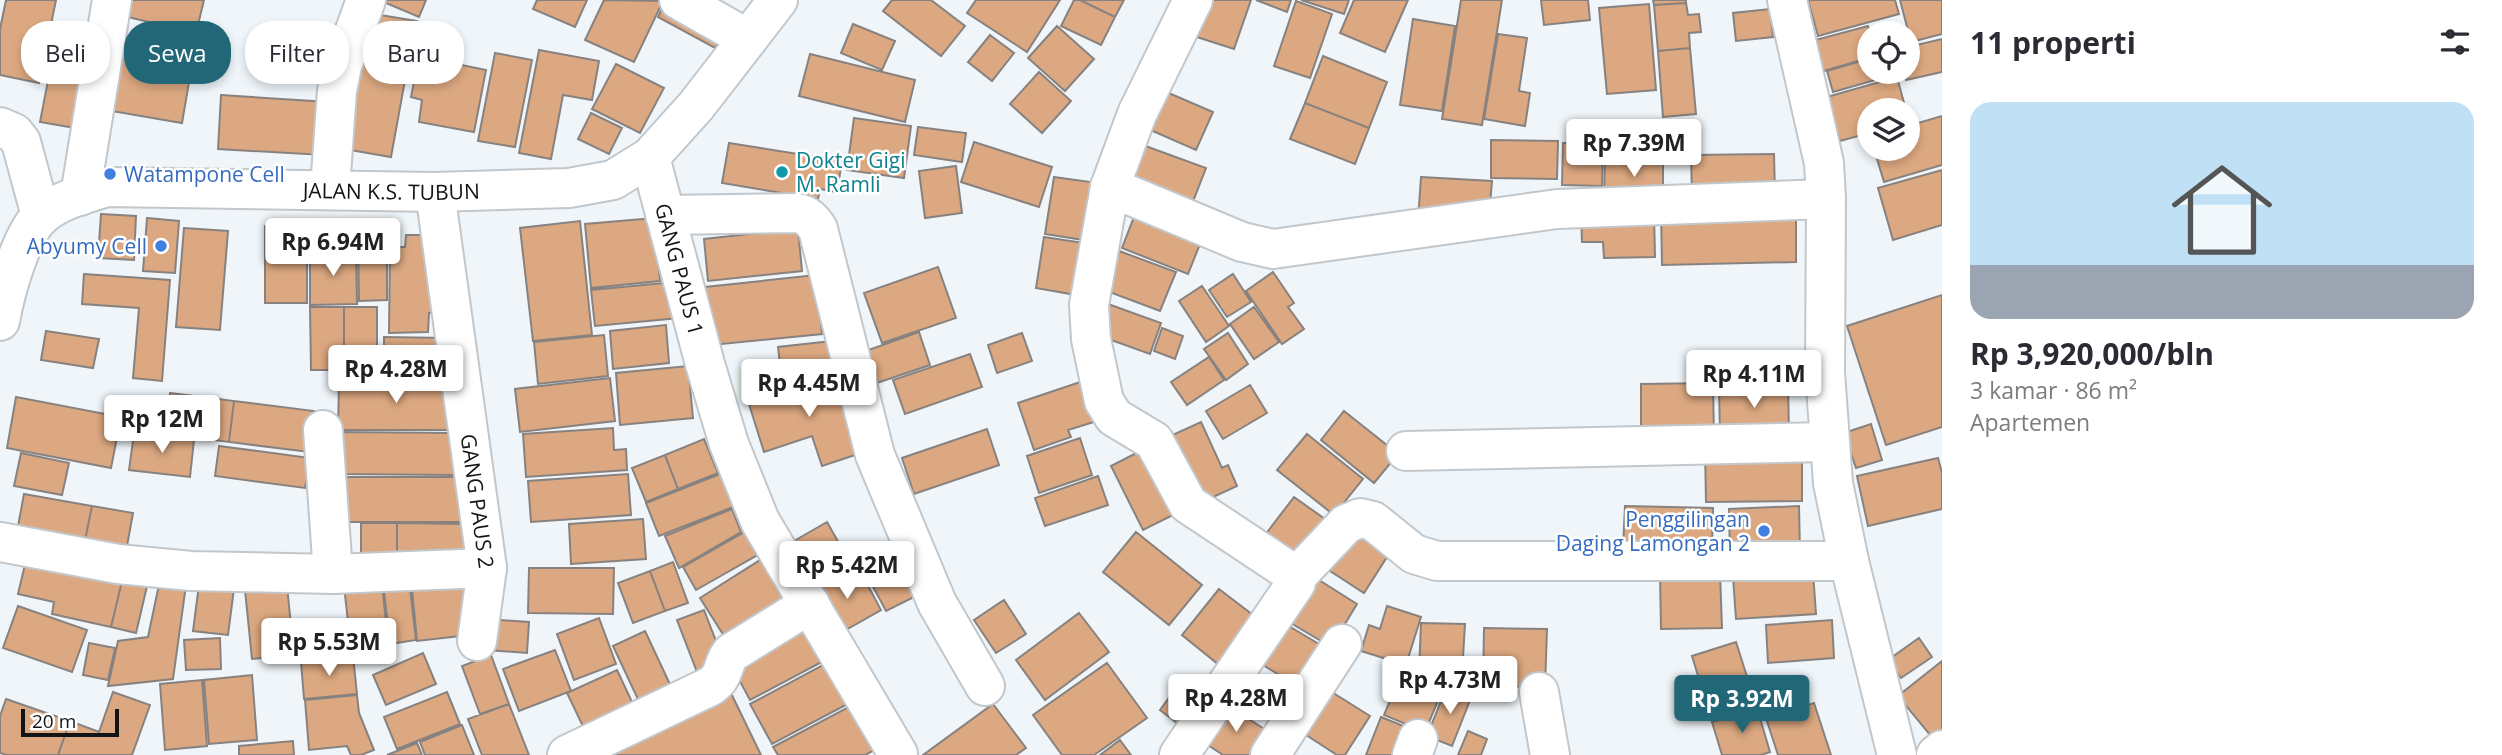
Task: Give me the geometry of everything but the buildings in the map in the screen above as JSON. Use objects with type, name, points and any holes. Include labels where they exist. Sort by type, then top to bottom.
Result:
[{"type":"street","points":[[80,195],[112,0]]},
{"type":"street","points":[[330,189],[337,91],[342,66],[366,0]]},
{"type":"street","points":[[679,0],[748,39]]},
{"type":"street","name":"JALAN K.S. TUBUN","points":[[0,321],[5,294],[24,242],[41,216],[66,200],[107,187],[435,192],[569,188],[612,180],[650,157],[696,106],[778,0]]},
{"type":"street","points":[[1179,755],[1296,583],[1289,571],[1188,504],[1154,441],[1114,417],[1108,409],[1091,339],[1089,305],[1110,187],[1137,114],[1194,0]]},
{"type":"street","points":[[1787,0],[1824,163],[1825,373],[1833,483],[1849,561],[1897,755]]},
{"type":"street","points":[[0,127],[14,133],[21,142],[41,216]]},
{"type":"street","name":"GANG PAUS 1","points":[[650,157],[729,444],[760,521],[898,754]]},
{"type":"street","points":[[1110,187],[1242,242],[1273,249],[1557,209],[1826,199]]},
{"type":"street","name":"GANG PAUS 2","points":[[435,192],[487,568],[477,641]]},
{"type":"street","points":[[665,215],[797,213],[813,221],[818,229],[875,456],[937,603],[985,687]]},
{"type":"street","points":[[323,430],[334,574]]},
{"type":"street","points":[[1406,451],[1829,442]]},
{"type":"street","points":[[1295,578],[1346,524],[1360,518],[1373,521],[1414,554],[1437,561],[1849,561]]},
{"type":"street","points":[[0,542],[149,568],[334,574],[487,568]]},
{"type":"street","points":[[567,755],[711,686],[723,676],[727,658],[731,653],[810,604]]},
{"type":"street","points":[[1270,755],[1342,644]]},
{"type":"street","points":[[1539,692],[1550,755]]},
{"type":"street","points":[[1936,755],[1942,750]]},
{"type":"place","name":"Dokter Gigi M. Ramli","points":[[782,172]]},
{"type":"place","name":"Watampone Cell","points":[[110,174]]},
{"type":"place","name":"Abyumy Cell","points":[[161,246]]},
{"type":"place","name":"Penggilingan Daging Lamongan 2","points":[[1764,531]]}]
